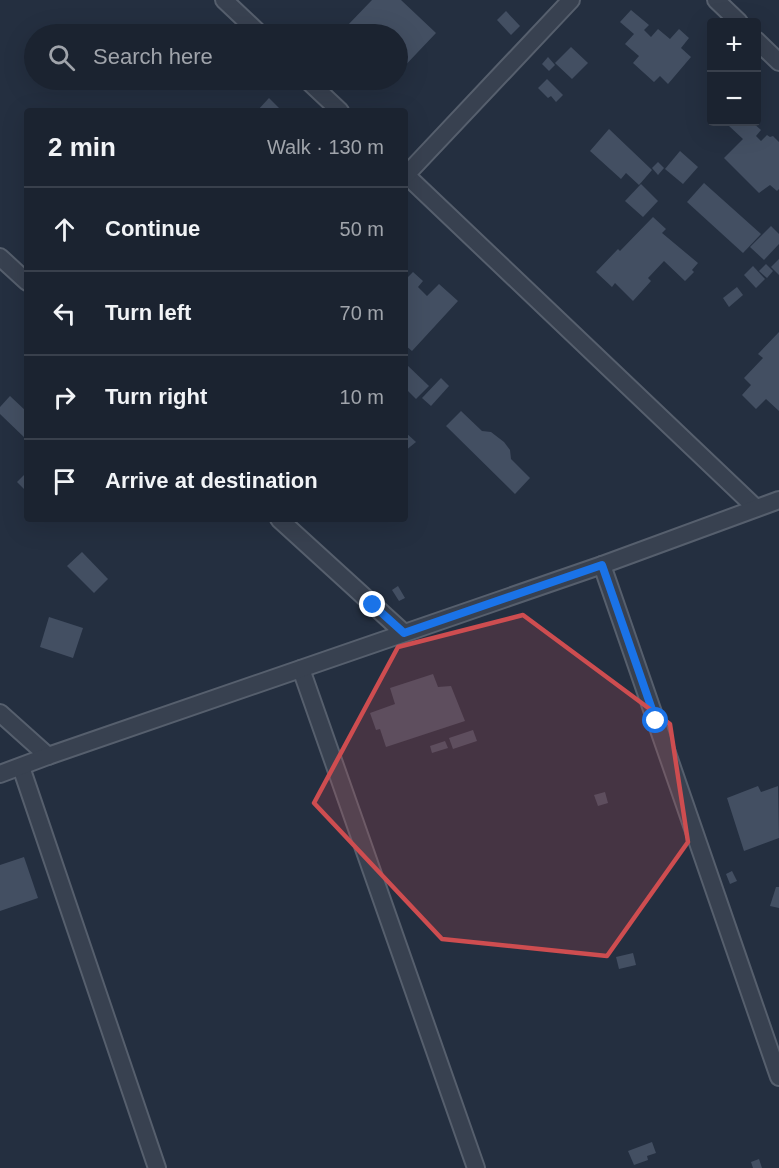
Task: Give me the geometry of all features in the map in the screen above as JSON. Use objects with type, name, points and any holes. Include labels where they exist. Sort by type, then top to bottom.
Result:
[{"type":"street","points":[[224,0],[249,24]]},
{"type":"street","points":[[408,172],[571,0]]},
{"type":"street","points":[[716,0],[735,18]]},
{"type":"street","points":[[761,45],[779,62]]},
{"type":"street","points":[[318,90],[337,108]]},
{"type":"street","points":[[408,176],[756,508]]},
{"type":"street","points":[[0,257],[24,279]]},
{"type":"street","points":[[0,774],[602,565],[779,500]]},
{"type":"street","points":[[282,522],[404,633]]},
{"type":"street","points":[[602,565],[779,1077]]},
{"type":"street","points":[[301,669],[476,1168]]},
{"type":"street","points":[[0,713],[48,756]]},
{"type":"street","points":[[21,767],[157,1168]]},
{"type":"highlighted area","points":[[523,615],[670,724],[688,842],[607,956],[442,939],[314,803],[398,647]]},
{"type":"building","points":[[372,0],[401,0],[436,33],[408,62],[408,24],[349,24]]},
{"type":"building","points":[[631,10],[649,25],[644,30],[651,37],[658,29],[670,39],[679,29],[689,38],[681,48],[691,57],[668,84],[660,76],[654,82],[633,63],[639,56],[625,44],[634,34],[620,22]]},
{"type":"building","points":[[506,11],[520,26],[511,35],[497,20]]},
{"type":"building","points":[[571,47],[588,63],[572,79],[555,63]]},
{"type":"building","points":[[548,57],[555,65],[549,71],[542,64]]},
{"type":"building","points":[[547,79],[563,95],[556,102],[538,88]]},
{"type":"building","points":[[269,98],[279,108],[260,108]]},
{"type":"building","points":[[729,126],[756,126],[761,130],[756,136],[761,141],[767,135],[773,136],[779,142],[779,189],[777,191],[770,185],[759,193],[724,158],[743,139]]},
{"type":"building","points":[[609,129],[652,170],[639,185],[626,173],[621,179],[590,151]]},
{"type":"building","points":[[680,151],[698,167],[683,184],[665,169]]},
{"type":"building","points":[[658,162],[664,168],[658,175],[652,168]]},
{"type":"building","points":[[704,183],[761,234],[743,253],[687,202]]},
{"type":"building","points":[[641,184],[658,201],[643,217],[625,201]]},
{"type":"building","points":[[653,217],[666,229],[662,233],[698,263],[692,270],[694,272],[685,281],[664,261],[648,278],[651,281],[633,301],[615,283],[612,287],[596,272]]},
{"type":"building","points":[[771,226],[779,234],[779,244],[764,260],[750,247]]},
{"type":"building","points":[[779,259],[779,275],[771,267]]},
{"type":"building","points":[[766,264],[773,271],[767,278],[759,271]]},
{"type":"building","points":[[753,266],[765,279],[756,288],[744,275]]},
{"type":"building","points":[[413,272],[423,281],[418,287],[427,296],[439,284],[458,301],[412,351],[408,348],[408,277]]},
{"type":"building","points":[[737,287],[743,295],[729,307],[723,298]]},
{"type":"building","points":[[779,332],[779,411],[766,399],[756,409],[742,395],[751,385],[744,378],[763,358],[758,354]]},
{"type":"building","points":[[408,366],[429,386],[416,399],[408,391]]},
{"type":"building","points":[[441,378],[449,386],[431,406],[422,398]]},
{"type":"building","points":[[10,396],[24,409],[24,437],[0,414],[0,407]]},
{"type":"building","points":[[461,411],[482,431],[491,432],[504,442],[510,450],[511,459],[530,478],[515,494],[446,426]]},
{"type":"building","points":[[408,435],[416,442],[408,449]]},
{"type":"building","points":[[24,475],[24,489],[17,482]]},
{"type":"building","points":[[82,552],[108,579],[94,593],[67,566]]},
{"type":"building","points":[[398,586],[405,598],[399,601],[392,590]]},
{"type":"building","points":[[49,617],[83,628],[73,658],[40,647]]},
{"type":"building","points":[[433,674],[438,687],[451,686],[465,721],[386,747],[380,729],[376,730],[370,713],[395,704],[390,688]]},
{"type":"building","points":[[473,730],[477,741],[453,749],[449,738]]},
{"type":"building","points":[[445,741],[448,748],[432,753],[430,746]]},
{"type":"building","points":[[758,786],[761,792],[778,786],[779,838],[744,851],[727,798]]},
{"type":"building","points":[[605,792],[608,803],[598,806],[594,795]]},
{"type":"building","points":[[24,857],[38,898],[0,911],[0,865]]},
{"type":"building","points":[[732,871],[737,881],[730,884],[726,874]]},
{"type":"building","points":[[776,887],[779,887],[779,908],[770,906]]},
{"type":"building","points":[[633,953],[636,965],[619,969],[616,957]]},
{"type":"building","points":[[652,1142],[656,1153],[647,1156],[648,1160],[634,1165],[628,1151]]},
{"type":"building","points":[[759,1159],[762,1168],[753,1168],[751,1162]]},
{"type":"route","points":[[373,605],[404,633],[602,565],[656,721]]}]
